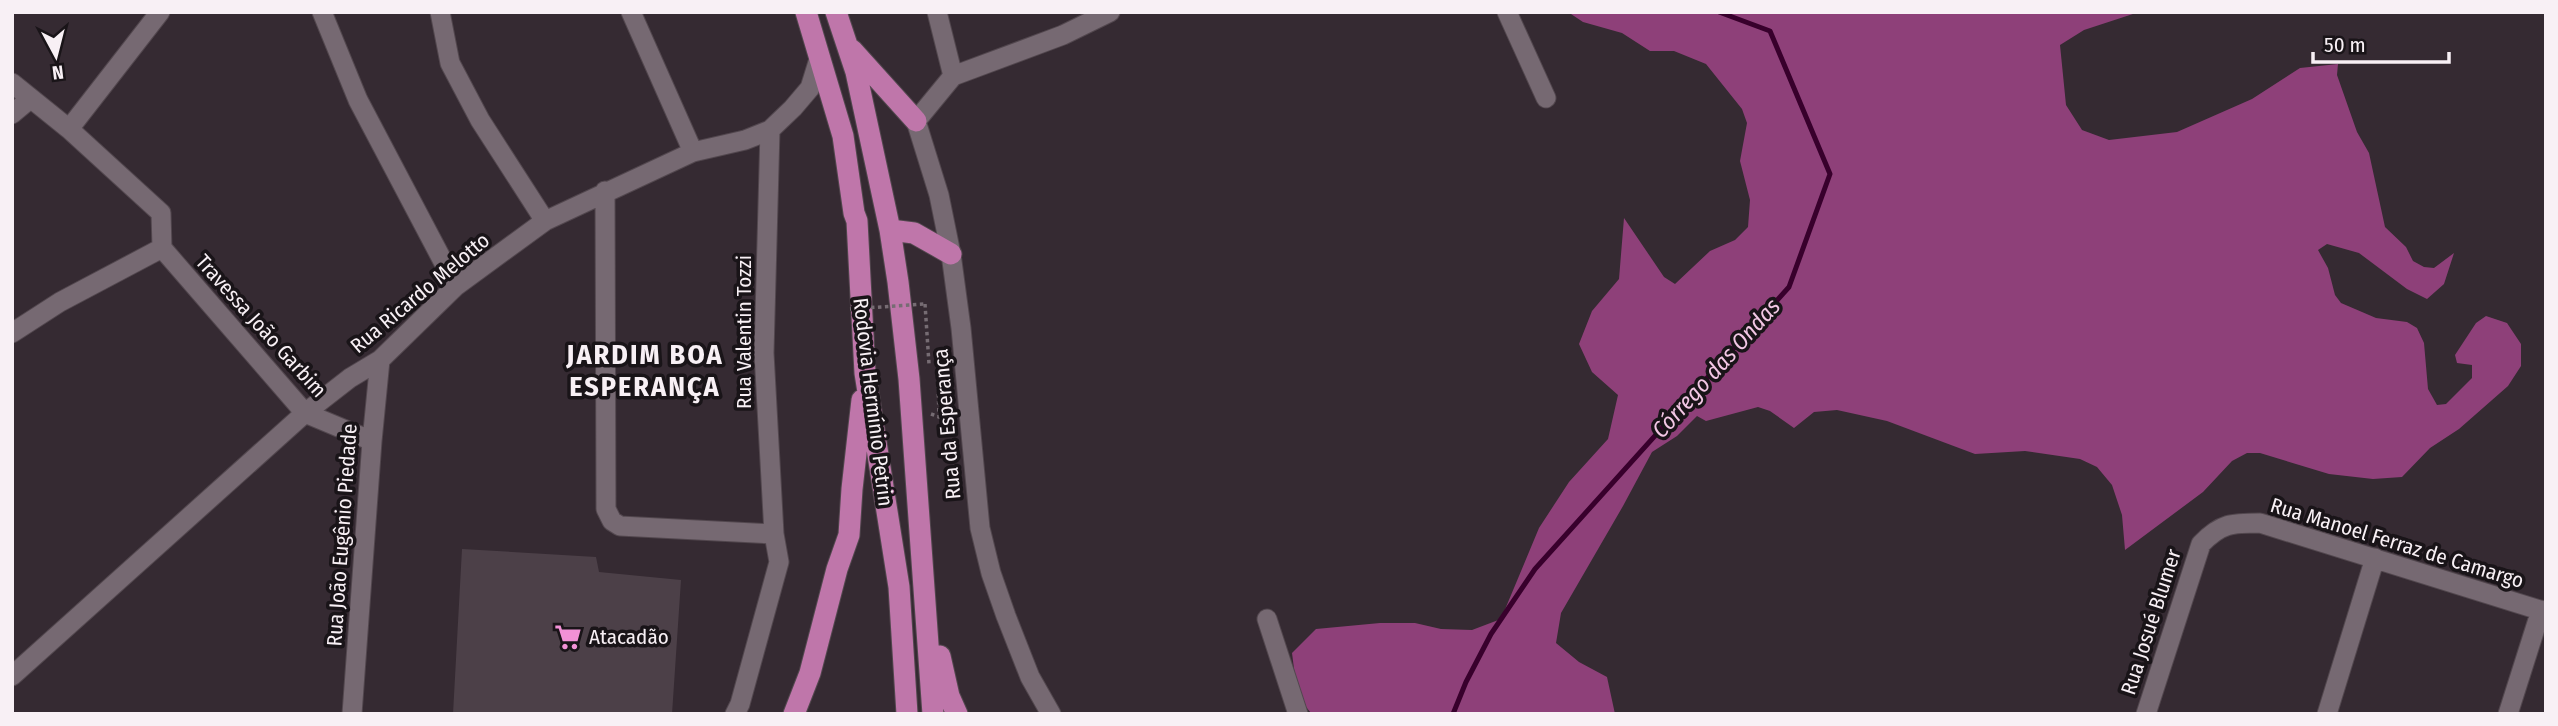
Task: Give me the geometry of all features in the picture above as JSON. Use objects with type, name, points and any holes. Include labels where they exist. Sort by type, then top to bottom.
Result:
[{"type":"main road","name":"Rodovia Hermínio Petrin","points":[[806,12],[848,158],[857,221],[865,373],[899,587],[907,714]]},
{"type":"main road","name":"Rodovia Hermínio Petrin","points":[[836,12],[856,72],[890,230],[909,379],[933,714]]},
{"type":"main road","points":[[844,42],[916,121]]},
{"type":"main road","points":[[890,230],[914,233],[951,254]]},
{"type":"main road","points":[[794,714],[810,673],[837,569],[849,535],[865,373]]},
{"type":"main road","points":[[922,532],[939,653],[949,695],[957,714]]},
{"type":"street","points":[[69,130],[160,12]]},
{"type":"street","points":[[322,12],[358,100],[456,286]]},
{"type":"street","points":[[631,12],[693,152]]},
{"type":"street","points":[[937,12],[953,76]]},
{"type":"street","points":[[916,121],[953,76],[1063,35],[1110,12]]},
{"type":"street","points":[[1507,12],[1546,98]]},
{"type":"street","points":[[444,14],[450,63],[480,120],[545,220]]},
{"type":"street","name":"Rua Ricardo Melotto","points":[[12,676],[305,414],[350,378],[380,360],[456,286],[545,220],[693,152],[745,140],[770,130],[810,88],[818,59]]},
{"type":"street","points":[[12,83],[161,213],[162,248],[60,302],[12,333]]},
{"type":"street","points":[[12,114],[30,99]]},
{"type":"street","name":"Rua da Esperança","points":[[916,121],[939,195],[951,254],[961,328],[980,528],[991,573],[1006,616],[1030,677],[1051,714]]},
{"type":"street","name":"Rua Valentin Tozzi","points":[[735,714],[779,562],[774,534],[764,353],[770,130]]},
{"type":"street","points":[[605,191],[606,509],[609,518],[620,526],[774,534]]},
{"type":"street","name":"Travessa João Garbim","points":[[162,248],[305,414],[372,441]]},
{"type":"street","name":"Rua João Eugênio Piedade","points":[[352,714],[380,360]]},
{"type":"street","name":"Rua Manoel Ferraz de Camargo","points":[[2235,523],[2260,523],[2543,611]]},
{"type":"street","name":"Rua Josué Blumer","points":[[2146,714],[2201,544],[2216,529],[2235,523]]},
{"type":"street","points":[[2326,714],[2375,558]]},
{"type":"street","points":[[2508,714],[2543,611]]},
{"type":"street","points":[[1267,619],[1298,714]]},
{"type":"path","points":[[850,309],[925,304],[929,373]]},
{"type":"path","points":[[931,414],[939,417],[938,381]]},
{"type":"shaded area","points":[[1568,12],[2139,12],[2084,30],[2060,45],[2066,105],[2082,130],[2109,140],[2177,132],[2252,99],[2300,68],[2338,64],[2337,75],[2357,132],[2369,153],[2385,227],[2406,247],[2413,261],[2424,267],[2434,268],[2454,253],[2444,284],[2427,299],[2407,289],[2359,253],[2327,244],[2318,250],[2328,268],[2335,295],[2341,303],[2376,318],[2407,322],[2417,328],[2424,343],[2428,389],[2437,405],[2446,404],[2472,378],[2472,365],[2457,363],[2455,355],[2476,323],[2486,316],[2507,323],[2521,344],[2521,366],[2508,386],[2459,429],[2430,448],[2402,477],[2373,479],[2329,474],[2260,453],[2247,453],[2232,461],[2203,492],[2125,550],[2122,515],[2112,485],[2097,467],[2080,459],[2025,451],[1975,454],[1887,421],[1837,410],[1814,412],[1794,428],[1770,411],[1758,407],[1706,421],[1697,416],[1677,436],[1652,452],[1561,613],[1556,643],[1579,662],[1607,677],[1615,714],[1312,714],[1299,693],[1292,653],[1316,629],[1380,623],[1415,623],[1441,629],[1472,630],[1501,619],[1539,528],[1569,482],[1608,439],[1618,395],[1592,372],[1579,344],[1592,311],[1619,279],[1624,218],[1664,277],[1675,284],[1710,251],[1735,240],[1748,227],[1750,200],[1740,161],[1747,123],[1742,109],[1706,64],[1674,51],[1650,51],[1622,33],[1583,22]]},
{"type":"building","name":"Atacadão","points":[[462,549],[596,557],[599,572],[681,580],[672,714],[453,714]]},
{"type":"waterway","name":"Córrego das Ondas","points":[[1453,714],[1491,634],[1535,569],[1789,287],[1830,174],[1770,31],[1719,12]]},
{"type":"place","name":"Atacadão","points":[[568,637]]},
{"type":"district","name":"JARDIM BOA ESPERANÇA","points":[[645,370]]}]
